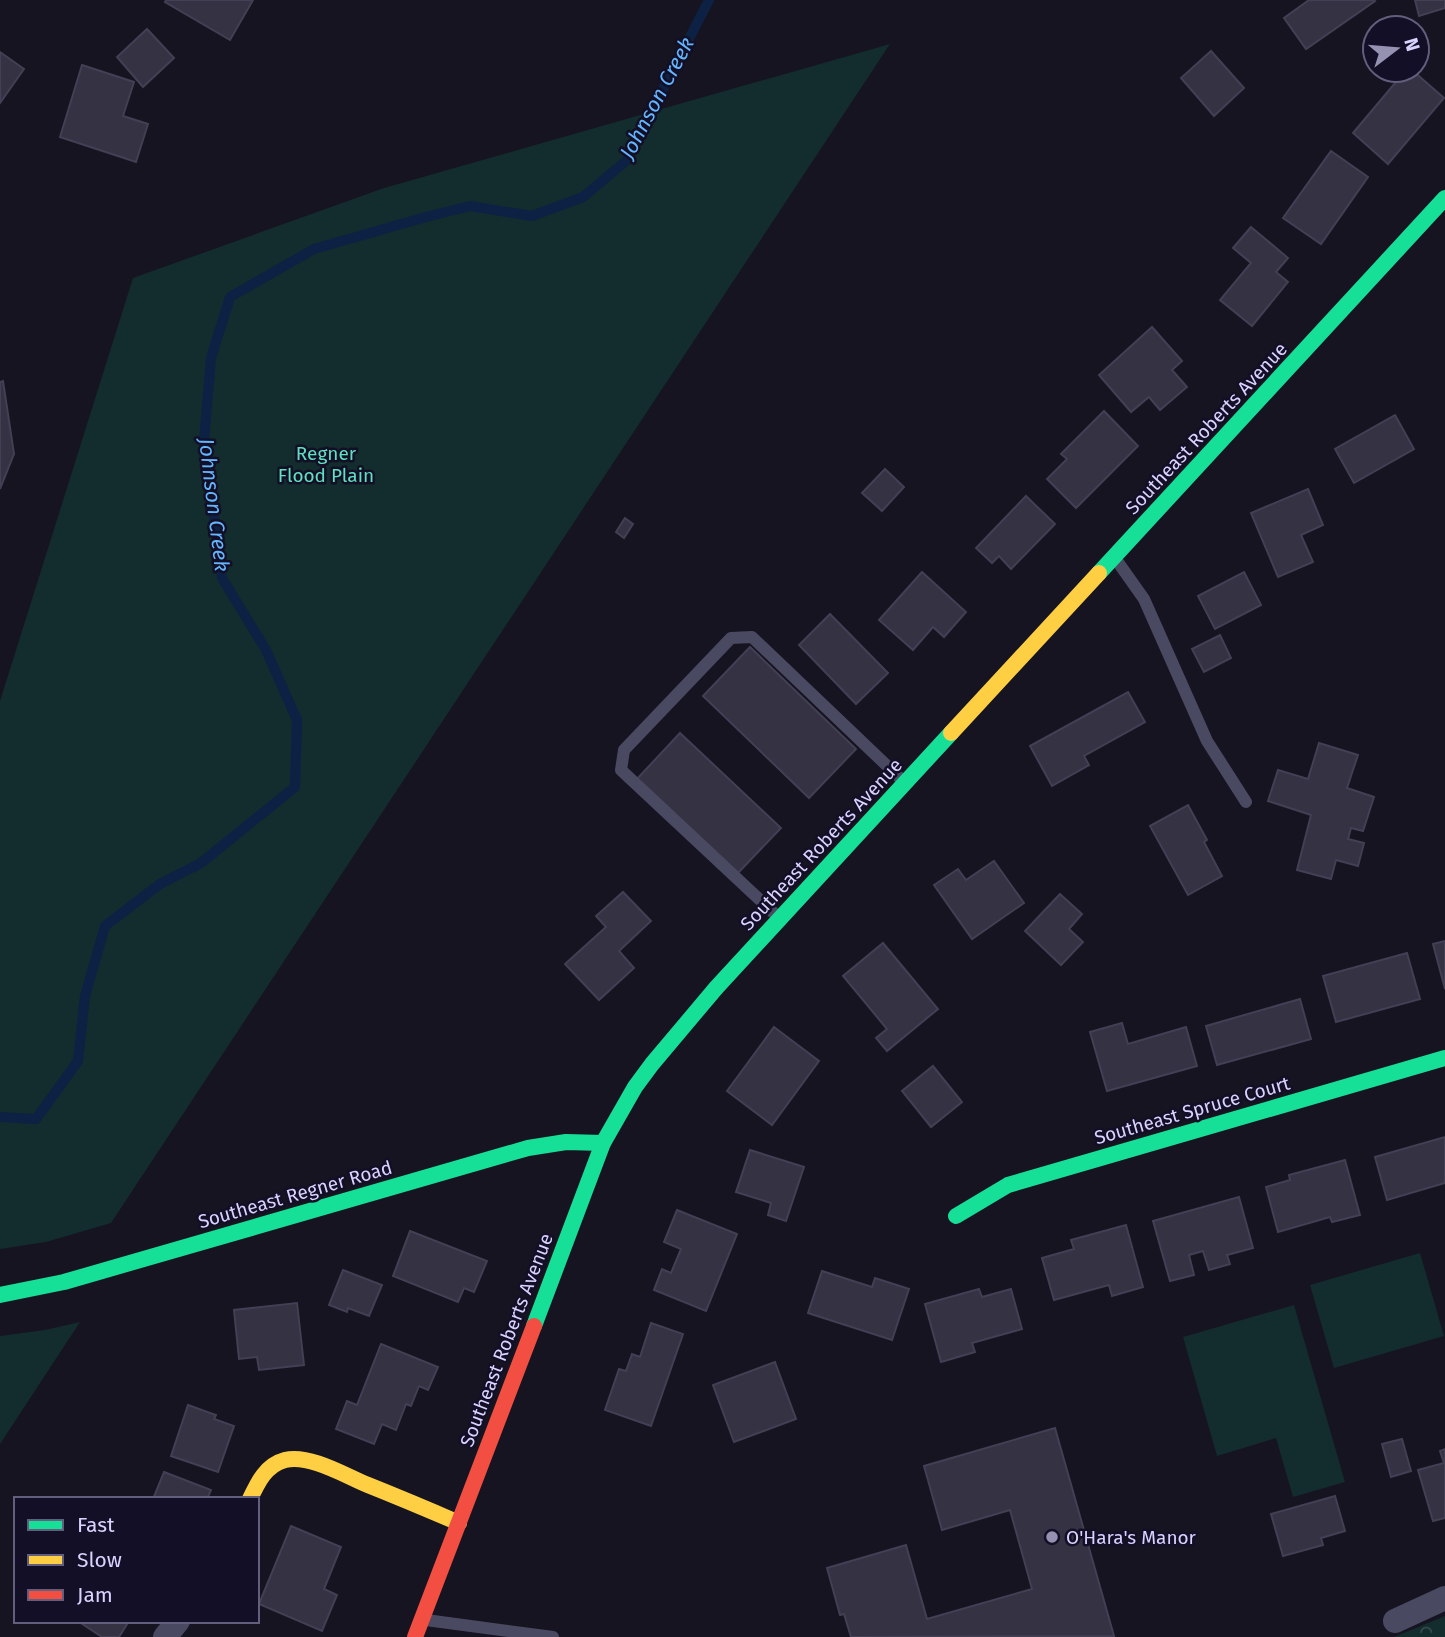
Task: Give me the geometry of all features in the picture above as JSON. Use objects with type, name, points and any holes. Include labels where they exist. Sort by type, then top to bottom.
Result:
[{"type":"street","name":"Southeast Roberts Avenue","points":[[415,1637],[603,1143],[635,1087],[716,988],[1445,198]]},
{"type":"street","name":"Southeast Spruce Court","points":[[956,1216],[1008,1185],[1445,1058]]},
{"type":"street","name":"Southeast Regner Road","points":[[0,1294],[64,1282],[528,1147],[576,1140],[603,1143]]},
{"type":"street","points":[[251,1497],[266,1471],[280,1462],[292,1459],[336,1471],[458,1523]]},
{"type":"street","points":[[1395,1621],[1445,1598]]},
{"type":"street","points":[[165,1637],[176,1623]]},
{"type":"lane","points":[[1114,558],[1144,599],[1207,741],[1246,802]]},
{"type":"lane","points":[[780,920],[621,770],[624,750],[731,638],[752,637],[906,783]]},
{"type":"lane","points":[[422,1620],[553,1637]]},
{"type":"green space","name":"Regner Flood Plain","points":[[890,44],[111,1223],[46,1242],[0,1249],[0,701],[133,278],[384,188]]},
{"type":"green space","points":[[1420,1253],[1444,1336],[1334,1368],[1310,1285]]},
{"type":"green space","points":[[1294,1305],[1345,1482],[1293,1497],[1276,1438],[1217,1456],[1183,1337]]},
{"type":"green space","points":[[80,1322],[0,1444],[0,1336]]},
{"type":"green space","points":[[1445,1616],[1445,1637],[1394,1637]]},
{"type":"building","points":[[253,0],[230,40],[165,2]]},
{"type":"building","points":[[1309,0],[1375,1],[1306,49],[1284,18]]},
{"type":"building","points":[[1415,0],[1445,0],[1445,8],[1418,14]]},
{"type":"building","points":[[147,29],[174,58],[143,87],[117,57]]},
{"type":"building","points":[[1211,51],[1244,88],[1214,116],[1181,78]]},
{"type":"building","points":[[0,52],[24,69],[0,103]]},
{"type":"building","points":[[82,65],[134,82],[123,116],[148,124],[136,162],[60,137]]},
{"type":"building","points":[[1394,84],[1428,84],[1444,98],[1388,164],[1353,133]]},
{"type":"building","points":[[1331,151],[1368,177],[1321,244],[1283,218]]},
{"type":"building","points":[[1251,227],[1288,258],[1276,272],[1288,282],[1252,326],[1220,300],[1251,263],[1233,248]]},
{"type":"building","points":[[1152,327],[1182,361],[1172,370],[1187,387],[1160,410],[1149,397],[1131,412],[1099,375]]},
{"type":"building","points":[[3,381],[14,454],[0,489],[0,382]]},
{"type":"building","points":[[1104,411],[1138,446],[1076,508],[1047,479],[1067,459],[1061,454]]},
{"type":"building","points":[[1395,415],[1414,449],[1354,483],[1335,449]]},
{"type":"building","points":[[885,469],[904,487],[882,511],[862,493]]},
{"type":"building","points":[[1308,489],[1323,525],[1301,535],[1313,562],[1278,577],[1251,513]]},
{"type":"building","points":[[1026,496],[1055,524],[1011,569],[999,556],[992,563],[976,548]]},
{"type":"building","points":[[625,518],[633,524],[624,538],[616,532]]},
{"type":"building","points":[[922,572],[966,612],[944,637],[933,627],[913,650],[879,620]]},
{"type":"building","points":[[1244,572],[1261,605],[1215,629],[1198,596]]},
{"type":"building","points":[[830,614],[888,673],[856,704],[799,645]]},
{"type":"building","points":[[1220,635],[1231,658],[1204,672],[1192,649]]},
{"type":"building","points":[[750,647],[856,749],[809,798],[703,696]]},
{"type":"building","points":[[1128,692],[1145,722],[1084,756],[1089,765],[1052,786],[1030,746]]},
{"type":"building","points":[[680,733],[781,828],[736,875],[636,780]]},
{"type":"building","points":[[1319,743],[1358,755],[1347,788],[1374,797],[1363,831],[1351,828],[1348,839],[1364,843],[1358,866],[1336,860],[1331,879],[1297,870],[1311,815],[1268,801],[1278,770],[1308,779]]},
{"type":"building","points":[[1188,805],[1222,876],[1188,895],[1150,826]]},
{"type":"building","points":[[994,861],[1024,903],[972,939],[934,885],[958,869],[966,880]]},
{"type":"building","points":[[623,892],[651,921],[619,951],[634,968],[599,1000],[565,964],[606,927],[596,916]]},
{"type":"building","points":[[1060,894],[1082,914],[1069,929],[1083,942],[1061,965],[1025,931]]},
{"type":"building","points":[[1445,941],[1445,989],[1433,944]]},
{"type":"building","points":[[883,943],[938,1009],[887,1051],[876,1038],[887,1029],[843,976]]},
{"type":"building","points":[[1407,953],[1420,999],[1336,1022],[1323,976]]},
{"type":"building","points":[[1300,999],[1311,1039],[1217,1065],[1206,1026]]},
{"type":"building","points":[[1122,1023],[1128,1044],[1186,1027],[1197,1066],[1107,1091],[1090,1032]]},
{"type":"building","points":[[774,1027],[819,1061],[772,1125],[727,1091]]},
{"type":"building","points":[[933,1066],[962,1102],[931,1127],[902,1091]]},
{"type":"building","points":[[1445,1137],[1445,1183],[1387,1200],[1375,1157]]},
{"type":"building","points":[[750,1150],[804,1167],[786,1221],[768,1215],[771,1203],[736,1192]]},
{"type":"building","points":[[1345,1160],[1360,1215],[1332,1222],[1330,1217],[1278,1232],[1266,1187],[1290,1180],[1289,1175]]},
{"type":"building","points":[[1239,1197],[1253,1248],[1227,1255],[1230,1264],[1209,1270],[1203,1251],[1189,1255],[1194,1275],[1170,1281],[1153,1221]]},
{"type":"building","points":[[677,1210],[737,1234],[706,1311],[654,1290],[662,1269],[671,1273],[681,1249],[664,1242]]},
{"type":"building","points":[[1126,1225],[1143,1287],[1112,1296],[1109,1285],[1054,1300],[1042,1258],[1074,1249],[1071,1240]]},
{"type":"building","points":[[410,1231],[487,1261],[474,1292],[464,1288],[458,1302],[393,1276]]},
{"type":"building","points":[[343,1270],[382,1285],[369,1316],[348,1308],[347,1312],[329,1305]]},
{"type":"building","points":[[822,1271],[872,1287],[875,1278],[909,1289],[892,1340],[808,1313]]},
{"type":"building","points":[[979,1289],[982,1297],[1011,1289],[1022,1329],[972,1343],[975,1352],[941,1362],[925,1304]]},
{"type":"building","points":[[297,1303],[304,1365],[259,1370],[257,1357],[239,1359],[234,1310]]},
{"type":"building","points":[[651,1323],[683,1334],[651,1426],[605,1410],[619,1369],[626,1371],[632,1354],[640,1357]]},
{"type":"building","points":[[381,1344],[438,1367],[428,1390],[419,1386],[411,1406],[406,1404],[396,1430],[382,1424],[374,1444],[336,1429],[347,1401],[357,1405]]},
{"type":"building","points":[[775,1362],[796,1419],[734,1442],[713,1385]]},
{"type":"building","points":[[188,1405],[216,1415],[214,1419],[234,1426],[218,1472],[171,1456]]},
{"type":"building","name":"O'Hara's Manor","points":[[1055,1428],[1114,1636],[851,1637],[844,1614],[840,1615],[827,1568],[906,1545],[927,1619],[1032,1589],[1010,1510],[942,1530],[924,1466]]},
{"type":"building","points":[[1402,1439],[1411,1471],[1391,1477],[1382,1444]]},
{"type":"building","points":[[1445,1449],[1445,1518],[1433,1521],[1418,1470],[1444,1463],[1440,1451]]},
{"type":"building","points":[[164,1472],[211,1490],[208,1497],[154,1497]]},
{"type":"building","points":[[1335,1496],[1345,1531],[1321,1538],[1323,1545],[1283,1556],[1271,1514]]},
{"type":"building","points":[[291,1526],[341,1547],[324,1589],[337,1595],[322,1631],[259,1604]]},
{"type":"building","points":[[81,1623],[128,1623],[119,1637],[102,1637]]},
{"type":"waterway","name":"Johnson Creek","points":[[0,1117],[36,1119],[78,1061],[85,996],[105,926],[160,884],[201,863],[295,787],[297,720],[266,650],[222,578],[204,441],[211,358],[230,297],[314,249],[426,217],[470,206],[532,216],[583,197],[626,161],[709,0]]},
{"type":"traffic: fast","points":[[1099,573],[1445,198]]},
{"type":"traffic: fast","points":[[534,1326],[603,1143],[635,1087],[716,988],[951,733]]},
{"type":"traffic: fast","points":[[956,1216],[1008,1185],[1445,1058]]},
{"type":"traffic: fast","points":[[0,1295],[64,1282],[528,1148],[566,1142],[603,1143]]},
{"type":"traffic: slow","points":[[951,733],[1099,573]]},
{"type":"traffic: slow","points":[[251,1497],[268,1470],[278,1462],[305,1460],[328,1467],[459,1523]]},
{"type":"traffic: jam","points":[[415,1637],[534,1326]]},
{"type":"place","name":"O'Hara's Manor","points":[[1052,1537]]}]
